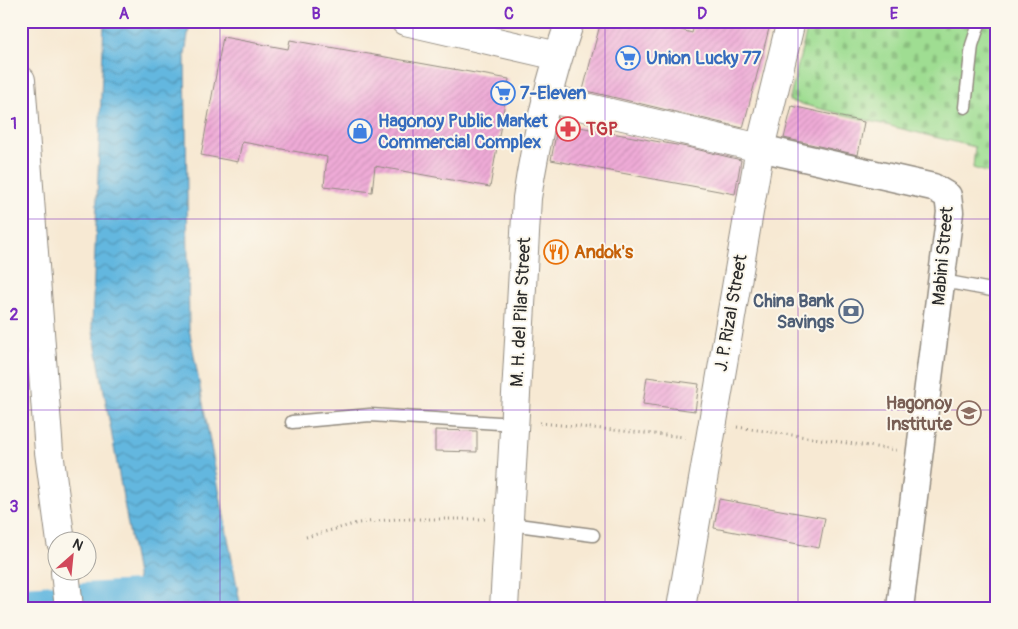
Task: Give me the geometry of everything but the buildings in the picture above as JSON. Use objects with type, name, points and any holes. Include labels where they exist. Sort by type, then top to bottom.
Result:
[{"type":"street","points":[[404,21],[558,56]]},
{"type":"street","name":"M. H. del Pilar Street","points":[[504,608],[527,198],[534,148],[546,98],[570,21]]},
{"type":"street","name":"J. P. Rizal Street","points":[[681,608],[760,148],[791,21]]},
{"type":"street","points":[[21,80],[49,452],[60,532]]},
{"type":"street","name":"Mabini Street","points":[[546,98],[942,191],[950,202],[942,281],[900,608]]},
{"type":"street","points":[[66,582],[69,608]]},
{"type":"lane","points":[[965,107],[971,52],[980,21]]},
{"type":"lane","points":[[942,281],[997,291]]},
{"type":"lane","points":[[292,422],[370,416],[515,423]]},
{"type":"lane","points":[[510,522],[593,535]]},
{"type":"path","points":[[515,423],[710,431],[919,453]]},
{"type":"path","points":[[306,538],[358,523],[397,519],[510,522]]},
{"type":"green space","points":[[809,21],[997,21],[997,175],[973,168],[975,147],[789,101]]},
{"type":"water","points":[[104,21],[190,21],[185,55],[189,328],[241,608],[143,608],[92,325]]},
{"type":"waterway","points":[[83,595],[140,592]]},
{"type":"waterway","points":[[21,598],[59,596]]},
{"type":"place","name":"Union Lucky 77","points":[[628,58]]},
{"type":"place","name":"7-Eleven","points":[[503,93]]},
{"type":"place","name":"TGP","points":[[568,129]]},
{"type":"place","name":"Hagonoy Public Market Commercial Complex","points":[[360,131]]},
{"type":"place","name":"Andok's","points":[[556,252]]},
{"type":"place","name":"China Bank Savings","points":[[851,311]]},
{"type":"place","name":"Hagonoy Institute","points":[[969,413]]}]
